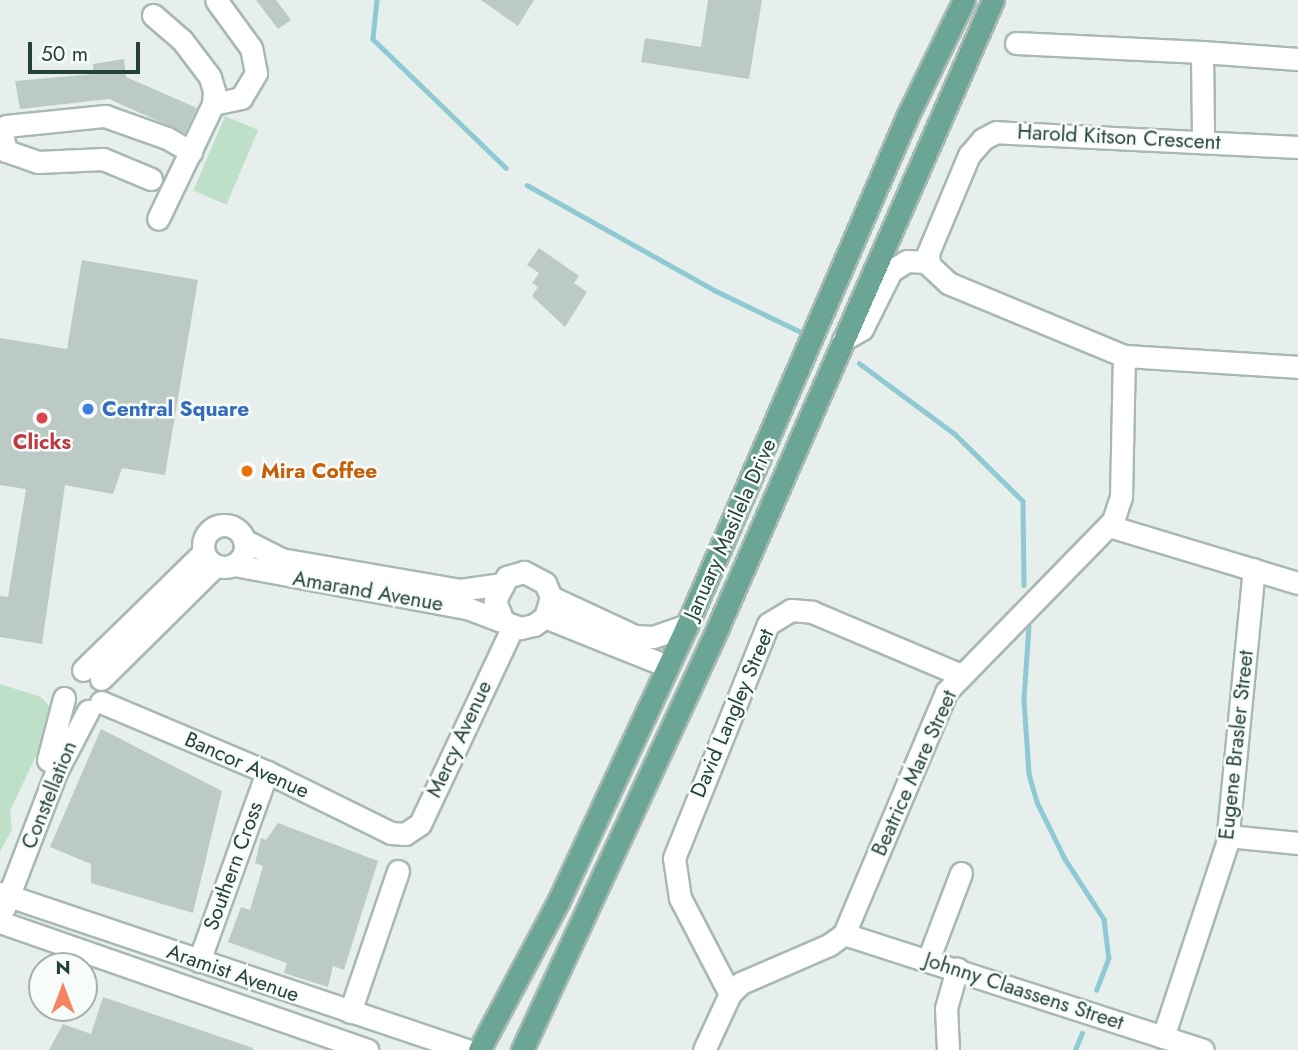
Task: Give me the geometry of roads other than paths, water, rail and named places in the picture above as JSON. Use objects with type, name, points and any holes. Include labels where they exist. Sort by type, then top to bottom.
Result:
[{"type":"main road","points":[[907,117],[950,0]]},
{"type":"main road","name":"January Masilela Drive","points":[[479,1050],[558,902],[687,625],[907,117],[964,0]]},
{"type":"main road","name":"January Masilela Drive","points":[[522,1050],[797,445],[993,0]]},
{"type":"main road","points":[[667,666],[679,665],[691,652],[758,502],[797,445]]},
{"type":"street","points":[[213,104],[241,98],[252,86],[256,73],[251,48],[216,0]]},
{"type":"street","points":[[153,15],[205,70],[213,86],[213,104],[158,219]]},
{"type":"street","points":[[1016,43],[1298,59]]},
{"type":"street","points":[[1202,52],[1203,140]]},
{"type":"street","points":[[151,179],[103,159],[38,162],[6,151],[2,134],[6,127],[19,124],[105,116],[167,138],[191,152]]},
{"type":"street","name":"Harold Kitson Crescent","points":[[928,262],[932,236],[969,155],[991,134],[1029,131],[1298,147]]},
{"type":"street","points":[[843,340],[862,329],[895,267],[907,261],[928,262],[948,283],[1124,355],[1298,367]]},
{"type":"street","name":"Beatrice Mare Street","points":[[844,934],[938,708],[961,675],[1109,526],[1121,497],[1124,355]]},
{"type":"street","points":[[1109,526],[1298,583]]},
{"type":"street","points":[[94,706],[92,674],[217,561],[242,557],[244,540],[233,527],[215,527],[205,535],[217,561]]},
{"type":"street","name":"Amarand Avenue","points":[[244,540],[281,559],[460,590],[501,584]]},
{"type":"street","name":"Amarand Avenue","points":[[217,561],[507,622]]},
{"type":"street","name":"Eugene Brasler Street","points":[[1163,1037],[1228,836],[1254,569]]},
{"type":"street","points":[[515,573],[533,574],[545,583],[548,607],[527,627],[507,622],[495,601],[501,584],[515,573]]},
{"type":"street","points":[[548,607],[635,636],[653,637],[687,625]]},
{"type":"street","points":[[548,607],[667,666]]},
{"type":"street","name":"David Langley Street","points":[[730,994],[680,898],[674,858],[768,625],[790,610],[812,612],[961,675]]},
{"type":"street","name":"Mercy Avenue","points":[[391,833],[405,834],[420,824],[507,622]]},
{"type":"street","name":"Constellation","points":[[0,921],[3,889],[56,738],[66,679],[92,674]]},
{"type":"street","name":"Bancor Avenue","points":[[64,698],[71,708],[94,706],[267,772],[391,833]]},
{"type":"street","name":"Constellation","points":[[3,889],[57,770],[94,706]]},
{"type":"street","name":"Southern Cross","points":[[199,961],[267,772]]},
{"type":"street","points":[[1228,836],[1298,843]]},
{"type":"street","points":[[350,1012],[398,871]]},
{"type":"street","points":[[928,960],[961,873]]},
{"type":"street","name":"Aramist Avenue","points":[[3,889],[199,961],[467,1050]]},
{"type":"street","name":"Aramist Avenue","points":[[0,921],[368,1050]]},
{"type":"street","points":[[704,1050],[730,994],[756,974],[829,946],[844,934]]},
{"type":"street","name":"Johnny Claassens Street","points":[[844,934],[1203,1050]]},
{"type":"street","points":[[948,1050],[946,1008],[957,969]]},
{"type":"waterway","points":[[377,0],[373,39],[506,168]]},
{"type":"waterway","points":[[527,185],[714,290],[799,331]]},
{"type":"waterway","points":[[859,363],[955,434],[1023,501],[1024,585]]},
{"type":"waterway","points":[[1029,626],[1024,700],[1029,774],[1037,802],[1065,859],[1104,919],[1109,958],[1097,990]]},
{"type":"waterway","points":[[1075,1050],[1082,1033]]},
{"type":"place","name":"Central Square","points":[[88,409]]},
{"type":"place","name":"Clicks","points":[[42,418]]},
{"type":"place","name":"Mira Coffee","points":[[247,471]]}]
